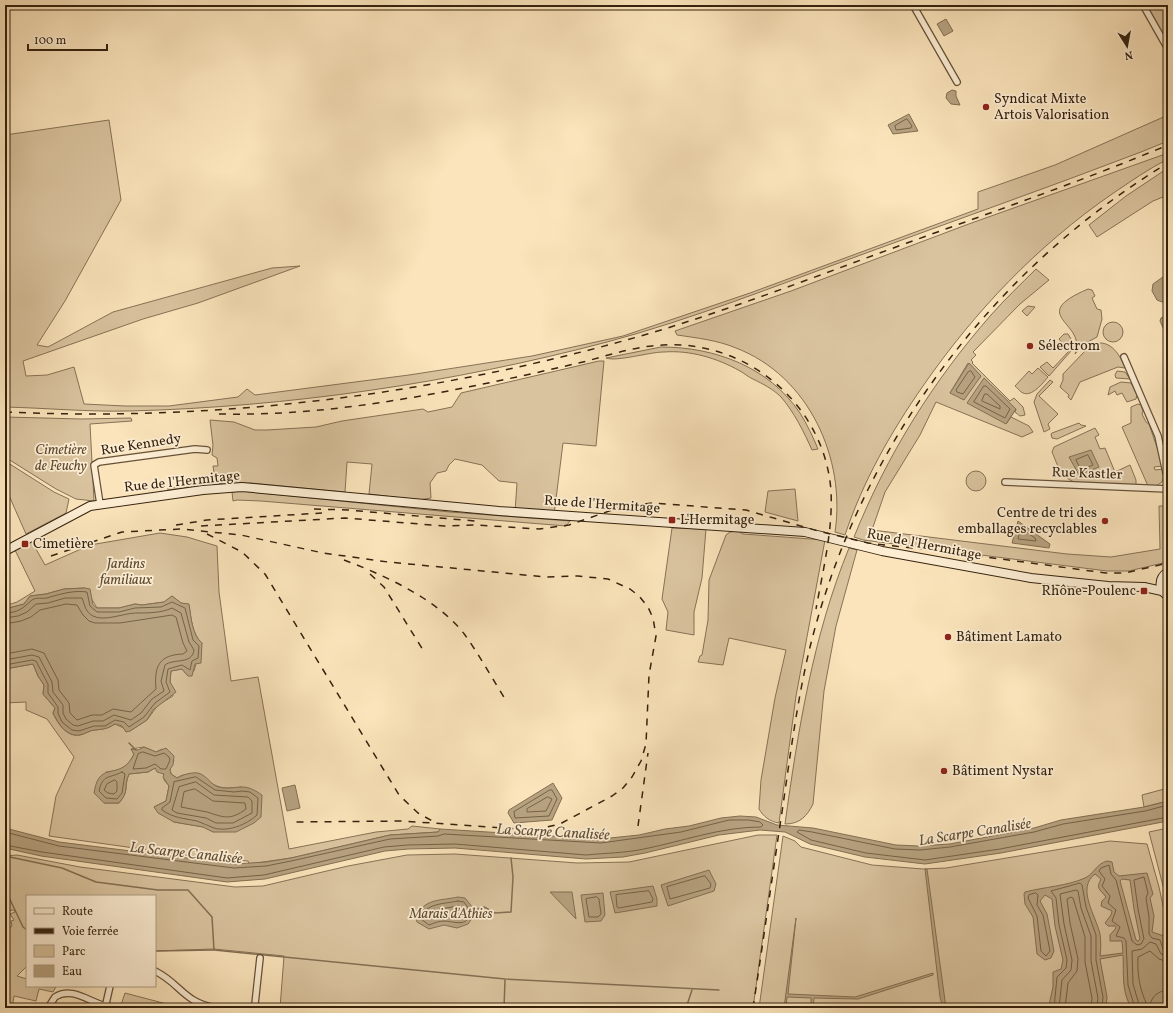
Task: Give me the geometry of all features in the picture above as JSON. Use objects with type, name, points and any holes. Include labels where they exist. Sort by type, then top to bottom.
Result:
[{"type":"street","points":[[913,5],[957,82]]},
{"type":"street","points":[[1143,5],[1168,49]]},
{"type":"street","points":[[1124,357],[1158,436],[1168,482]]},
{"type":"street","name":"Rue Kennedy","points":[[100,504],[94,465],[99,462],[195,449],[207,450]]},
{"type":"street","name":"Rue Kastler","points":[[1005,482],[1168,489]]},
{"type":"street","name":"Rue de l'Hermitage","points":[[5,551],[80,510],[100,504],[203,490],[242,487],[499,511],[805,532],[882,551],[1009,574],[1074,583],[1144,587],[1165,593]]},
{"type":"street","points":[[1165,593],[1160,584],[1166,573]]},
{"type":"street","name":"Rue de l'Hermitage","points":[[1144,587],[1166,573]]},
{"type":"street","points":[[252,1008],[255,1004],[260,958]]},
{"type":"street","points":[[156,972],[169,979],[193,1001],[204,1006],[216,1008]]},
{"type":"street","points":[[48,1008],[55,996],[65,993],[78,995],[106,1007],[110,987]]},
{"type":"green space","points":[[1146,5],[1168,5],[1168,27],[1165,28],[1168,34],[1168,44]]},
{"type":"green space","points":[[1168,115],[1168,141],[1141,152],[734,302],[639,333],[549,357],[430,381],[310,398],[249,404],[189,409],[129,411],[5,407],[5,135],[109,120],[121,200],[65,301],[37,345],[48,347],[113,312],[272,268],[300,266],[198,303],[143,319],[23,361],[26,376],[47,375],[74,367],[84,404],[169,406],[238,397],[247,389],[255,395],[409,375],[532,356],[623,336],[750,293],[978,209],[978,192],[1055,165]]},
{"type":"green space","points":[[1168,153],[1168,159],[1146,171],[1112,194],[1058,235],[1009,281],[964,332],[923,386],[889,439],[860,495],[845,535],[835,532],[837,504],[834,476],[828,449],[817,423],[802,399],[784,378],[762,361],[729,345],[677,335],[675,331],[791,291],[966,225]]},
{"type":"green space","points":[[1168,168],[1168,195],[1153,201],[1097,237],[1089,225],[1126,196]]},
{"type":"green space","points":[[1036,269],[1049,280],[1020,304],[973,352],[976,355],[971,360],[973,362],[972,363],[1010,401],[1014,398],[1023,407],[1025,415],[1020,416],[1015,412],[1016,409],[1006,424],[1011,417],[1029,426],[1033,432],[1022,437],[936,402],[920,435],[885,492],[872,530],[1067,554],[1111,557],[1160,549],[1159,506],[1168,506],[1167,562],[1129,571],[1107,571],[863,540],[854,537],[881,477],[913,420],[931,393],[970,340],[996,309]],"holes":[[[968,363],[981,376],[974,384],[950,393]]]},
{"type":"green space","points":[[1088,289],[1092,290],[1095,296],[1092,298],[1097,309],[1101,310],[1102,319],[1097,337],[1082,345],[1075,354],[1077,343],[1074,334],[1063,320],[1060,313],[1061,306],[1070,298]]},
{"type":"green space","points":[[1028,306],[1035,307],[1027,316],[1022,311]]},
{"type":"green space","points":[[1113,322],[1120,325],[1123,332],[1120,339],[1113,342],[1106,339],[1103,332],[1106,325]]},
{"type":"green space","points":[[1064,334],[1068,334],[1071,339],[1071,351],[1049,376],[1040,367],[1047,362],[1053,368],[1069,351],[1059,339]]},
{"type":"green space","points":[[1100,343],[1109,345],[1116,351],[1125,368],[1118,367],[1080,382],[1071,400],[1068,397],[1069,395],[1060,387],[1063,380],[1063,374],[1086,350]]},
{"type":"green space","points":[[661,347],[701,351],[721,356],[757,372],[773,383],[800,413],[818,449],[812,450],[802,429],[786,403],[778,394],[742,372],[722,362],[684,352],[658,352],[618,359],[606,358]]},
{"type":"green space","points":[[604,361],[596,446],[563,443],[554,515],[515,512],[517,483],[499,481],[482,465],[455,459],[446,471],[437,473],[430,483],[431,498],[418,500],[369,494],[372,464],[347,462],[345,492],[251,483],[223,484],[214,482],[208,485],[168,490],[168,488],[210,482],[210,480],[215,479],[213,466],[218,466],[217,458],[212,455],[213,445],[210,420],[234,422],[255,430],[267,430],[316,427],[342,421],[423,409],[428,412],[452,407],[461,393]]},
{"type":"green space","points":[[1038,368],[1048,377],[1034,391],[1026,394],[1015,386],[1029,371],[1032,374]]},
{"type":"green space","points":[[1117,371],[1125,372],[1130,379],[1116,378],[1115,375]]},
{"type":"green space","points":[[1050,380],[1053,382],[1039,396],[1058,414],[1048,424],[1050,429],[1044,432],[1034,402],[1037,394]]},
{"type":"green space","points":[[1121,382],[1131,383],[1137,395],[1136,399],[1127,402],[1122,393],[1117,395],[1115,391],[1108,395],[1110,387]]},
{"type":"green space","points":[[1138,404],[1141,405],[1143,411],[1142,414],[1146,422],[1149,424],[1162,462],[1162,466],[1154,467],[1155,470],[1163,469],[1164,475],[1162,482],[1156,486],[1148,486],[1122,427],[1131,423],[1131,407]]},
{"type":"green space","name":"Cimetière de Feuchy","points":[[5,417],[81,419],[131,418],[132,421],[90,424],[94,501],[76,499],[56,489],[5,457]]},
{"type":"green space","points":[[1079,423],[1086,426],[1057,439],[1052,438],[1052,433]]},
{"type":"green space","points":[[1095,428],[1099,435],[1095,437],[1100,449],[1105,448],[1115,472],[1130,465],[1136,480],[1136,486],[1078,483],[1072,481],[1061,471],[1052,452],[1054,447]]},
{"type":"green space","points":[[5,461],[54,492],[69,499],[66,513],[26,534],[7,491],[5,491]]},
{"type":"green space","points":[[976,471],[983,474],[986,481],[983,488],[976,491],[969,488],[966,481],[969,474]]},
{"type":"green space","points":[[795,489],[798,521],[765,512],[768,491]]},
{"type":"green space","points":[[241,491],[450,512],[570,521],[566,526],[261,501],[233,501],[232,492]]},
{"type":"green space","points":[[672,528],[706,529],[702,578],[694,612],[694,635],[666,630],[668,612],[662,599]]},
{"type":"green space","points":[[738,531],[743,534],[825,540],[796,696],[779,823],[767,818],[759,809],[761,780],[775,698],[786,650],[729,638],[723,665],[698,662],[700,656],[702,655],[708,620],[709,580],[726,535],[730,532]]},
{"type":"green space","name":"Jardins familiaux","points":[[160,533],[187,537],[217,546],[219,592],[231,681],[258,677],[289,849],[376,832],[408,829],[412,826],[440,829],[439,832],[390,835],[291,858],[249,864],[248,861],[205,858],[49,836],[56,796],[74,757],[47,719],[26,710],[26,702],[5,703],[5,669],[33,664],[44,685],[43,694],[55,708],[53,713],[55,717],[63,729],[71,734],[80,735],[91,731],[108,728],[115,724],[130,731],[147,720],[158,705],[173,696],[170,682],[171,671],[182,669],[188,676],[194,671],[202,643],[194,631],[189,605],[181,603],[172,596],[164,602],[142,605],[135,604],[119,608],[97,608],[85,588],[64,589],[46,594],[30,596],[24,604],[5,609],[5,606],[17,602],[35,591],[13,546],[31,540],[45,565],[90,545]],"holes":[[[144,747],[156,752],[162,749],[174,760],[170,769],[171,774],[177,778],[195,773],[202,775],[210,782],[220,787],[242,787],[214,832],[204,827],[174,822],[154,807],[166,801],[169,786],[164,780],[164,774],[155,768],[148,772],[129,774],[124,795],[119,803],[104,803],[106,772],[123,768],[134,754],[131,749]]]},
{"type":"green space","points":[[849,548],[857,550],[836,626],[824,691],[813,804],[808,812],[799,821],[785,824],[801,719],[816,649],[836,581]]},
{"type":"green space","points":[[1168,788],[1168,801],[1144,807],[1142,795]]},
{"type":"green space","points":[[1168,828],[1168,905],[1149,832]]},
{"type":"green space","name":"Marais d'Athies","points":[[758,835],[777,835],[753,1008],[280,1008],[284,956],[214,949],[156,951],[156,895],[26,895],[26,967],[17,976],[26,979],[26,987],[56,987],[53,992],[39,989],[36,1001],[14,996],[12,1008],[5,1008],[5,929],[7,931],[12,926],[11,921],[14,920],[10,914],[15,912],[14,910],[5,911],[5,856],[17,855],[80,867],[235,887],[263,886],[348,866],[407,855],[455,854],[577,863],[629,862]]},
{"type":"green space","points":[[783,836],[795,841],[801,847],[872,865],[923,869],[946,868],[1110,841],[1147,844],[1159,887],[1168,929],[1168,1008],[759,1008]]},
{"type":"green space","points":[[125,993],[182,1008],[120,1008]]},
{"type":"water","points":[[946,19],[953,31],[944,36],[937,24]]},
{"type":"water","points":[[952,90],[956,91],[956,96],[960,105],[951,104],[946,98],[947,93]]},
{"type":"water","points":[[909,114],[918,131],[893,134],[888,125]]},
{"type":"water","points":[[1163,277],[1168,278],[1168,302],[1157,300],[1152,291],[1153,284]]},
{"type":"water","points":[[1168,314],[1168,339],[1160,321],[1161,318]]},
{"type":"water","points":[[969,363],[981,376],[964,400],[950,393]]},
{"type":"water","points":[[984,378],[1016,409],[1006,424],[967,403]]},
{"type":"water","points":[[1091,450],[1099,467],[1079,475],[1069,457]]},
{"type":"water","points":[[1018,521],[1050,544],[1049,548],[1012,543]]},
{"type":"water","points":[[64,589],[90,589],[93,605],[97,608],[119,608],[135,604],[142,605],[164,602],[172,596],[181,603],[189,604],[194,631],[202,643],[201,663],[195,664],[192,676],[188,676],[182,669],[171,671],[170,682],[176,692],[153,710],[147,720],[130,731],[126,732],[122,726],[115,724],[108,728],[91,731],[80,735],[71,734],[60,725],[55,717],[53,713],[55,708],[43,694],[44,685],[33,664],[5,669],[5,609],[24,604],[30,596],[46,594]]},
{"type":"water","points":[[144,747],[156,752],[166,748],[174,756],[173,765],[170,769],[171,774],[177,778],[187,774],[198,773],[219,787],[245,787],[257,792],[262,795],[261,817],[254,823],[236,832],[213,832],[203,827],[174,822],[158,813],[154,807],[166,801],[169,786],[163,777],[164,774],[157,772],[155,768],[148,772],[129,774],[124,795],[119,803],[104,803],[94,793],[96,783],[99,778],[107,772],[120,769],[125,766],[134,754],[131,749],[138,750]]},
{"type":"water","points":[[553,783],[562,798],[552,820],[514,823],[508,813],[509,810]]},
{"type":"water","points":[[295,785],[300,808],[287,811],[282,788]]},
{"type":"water","points":[[1168,801],[1168,821],[1001,853],[925,864],[865,857],[810,844],[785,832],[760,830],[719,835],[623,857],[586,859],[455,848],[385,851],[265,879],[227,882],[41,856],[5,848],[5,828],[59,842],[235,864],[266,862],[291,858],[390,835],[438,832],[440,829],[600,839],[639,835],[665,829],[689,826],[721,818],[740,816],[756,817],[777,825],[813,828],[896,845],[919,846],[950,844],[1034,828],[1061,820],[1144,807]]},
{"type":"water","points":[[1103,862],[1112,862],[1114,872],[1119,876],[1147,873],[1153,894],[1150,898],[1154,916],[1152,932],[1167,937],[1164,939],[1168,953],[1168,1004],[1163,1008],[1132,1008],[1126,996],[1123,975],[1123,955],[1100,959],[1107,997],[1106,1008],[1052,1008],[1049,1005],[1053,987],[1053,972],[1061,969],[1063,960],[1055,926],[1052,899],[1045,895],[1040,901],[1047,914],[1054,951],[1051,958],[1045,960],[1037,954],[1033,917],[1025,904],[1024,894],[1025,892],[1078,881],[1091,874]],"holes":[[[1095,874],[1101,879],[1099,887],[1106,897],[1102,901],[1101,906],[1112,911],[1105,923],[1108,926],[1115,926],[1116,928],[1110,935],[1110,941],[1122,941],[1123,953],[1100,956],[1100,934],[1087,894],[1087,887]],[[1122,879],[1130,880],[1140,939],[1138,941],[1136,940],[1120,881]]]},
{"type":"water","points":[[925,869],[927,869],[946,1008],[943,1008],[940,997]]},
{"type":"water","points":[[709,870],[716,884],[714,891],[668,906],[661,885]]},
{"type":"water","points":[[653,886],[657,899],[657,906],[615,913],[610,892]]},
{"type":"water","points":[[550,892],[572,892],[576,919]]},
{"type":"water","points":[[603,893],[605,915],[601,921],[585,922],[581,895]]},
{"type":"water","points":[[458,897],[465,898],[473,908],[473,917],[468,924],[457,928],[444,925],[429,929],[417,922],[416,918],[423,907],[438,900]]},
{"type":"water","points":[[796,918],[788,994],[855,997],[933,973],[933,975],[858,999],[814,998],[813,1008],[811,1008],[811,998],[787,997],[786,1008],[784,1008]]},
{"type":"waterway","points":[[129,743],[136,750]]},
{"type":"waterway","points":[[5,856],[62,868],[96,882],[158,890],[188,890],[212,917],[214,950],[505,979],[719,990]]},
{"type":"waterway","points":[[472,911],[484,907],[495,913],[511,912],[513,877],[511,858]]},
{"type":"waterway","points":[[5,889],[23,927],[26,929]]},
{"type":"waterway","points":[[156,951],[214,950]]},
{"type":"waterway","points":[[504,1008],[505,980]]},
{"type":"waterway","points":[[686,1008],[692,990]]},
{"type":"railway","points":[[5,412],[86,414],[168,412],[250,407],[331,399],[412,387],[492,372],[572,354],[651,333],[748,301],[1071,183],[1168,145]]},
{"type":"railway","points":[[753,1008],[794,729],[805,667],[832,573],[862,502],[899,434],[941,370],[990,310],[1044,256],[1104,206],[1168,163]]},
{"type":"railway","points":[[219,414],[286,413],[418,397],[535,373],[644,347],[663,345],[694,346],[724,354],[752,367],[777,384],[798,406],[814,432],[826,460],[831,491],[831,506],[827,550],[816,609]]},
{"type":"railway","points":[[201,526],[345,518],[444,526],[476,525],[539,529],[569,525],[618,508],[652,503],[746,510],[818,531],[868,543],[1106,573],[1125,573],[1168,563]]},
{"type":"railway","points":[[314,509],[348,510],[475,521]]},
{"type":"railway","points":[[176,525],[207,520],[322,513]]},
{"type":"railway","points":[[51,556],[122,532],[181,529],[241,535],[323,553],[388,562],[546,577],[578,576],[608,579],[630,589],[639,596],[648,607],[653,618],[656,636],[649,675],[646,744],[641,761],[632,777],[623,788],[612,796],[560,824],[534,830],[402,821],[291,822]]},
{"type":"railway","points":[[207,534],[242,552],[265,574],[399,795],[418,813],[434,822]]},
{"type":"railway","points":[[344,560],[376,573],[410,590],[426,600],[454,622],[465,635],[507,702]]},
{"type":"railway","points":[[370,574],[384,587],[423,650]]},
{"type":"railway","points":[[638,826],[648,753]]},
{"type":"place","name":"Syndicat Mixte Artois Valorisation","points":[[986,107]]},
{"type":"place","name":"Sélectrom","points":[[1030,346]]},
{"type":"place","name":"L'Hermitage","points":[[672,520]]},
{"type":"place","name":"Centre de tri des emballages recyclables","points":[[1105,521]]},
{"type":"place","name":"Cimetière","points":[[25,544]]},
{"type":"place","name":"Rhône-Poulenc","points":[[1144,591]]},
{"type":"place","name":"Bâtiment Lamato","points":[[948,637]]},
{"type":"place","name":"Bâtiment Nystar","points":[[944,771]]},
{"type":"water label","name":"La Scarpe Canalisée","points":[[553,833]]},
{"type":"water label","name":"La Scarpe Canalisée","points":[[975,833]]},
{"type":"water label","name":"La Scarpe Canalisée","points":[[186,854]]}]
